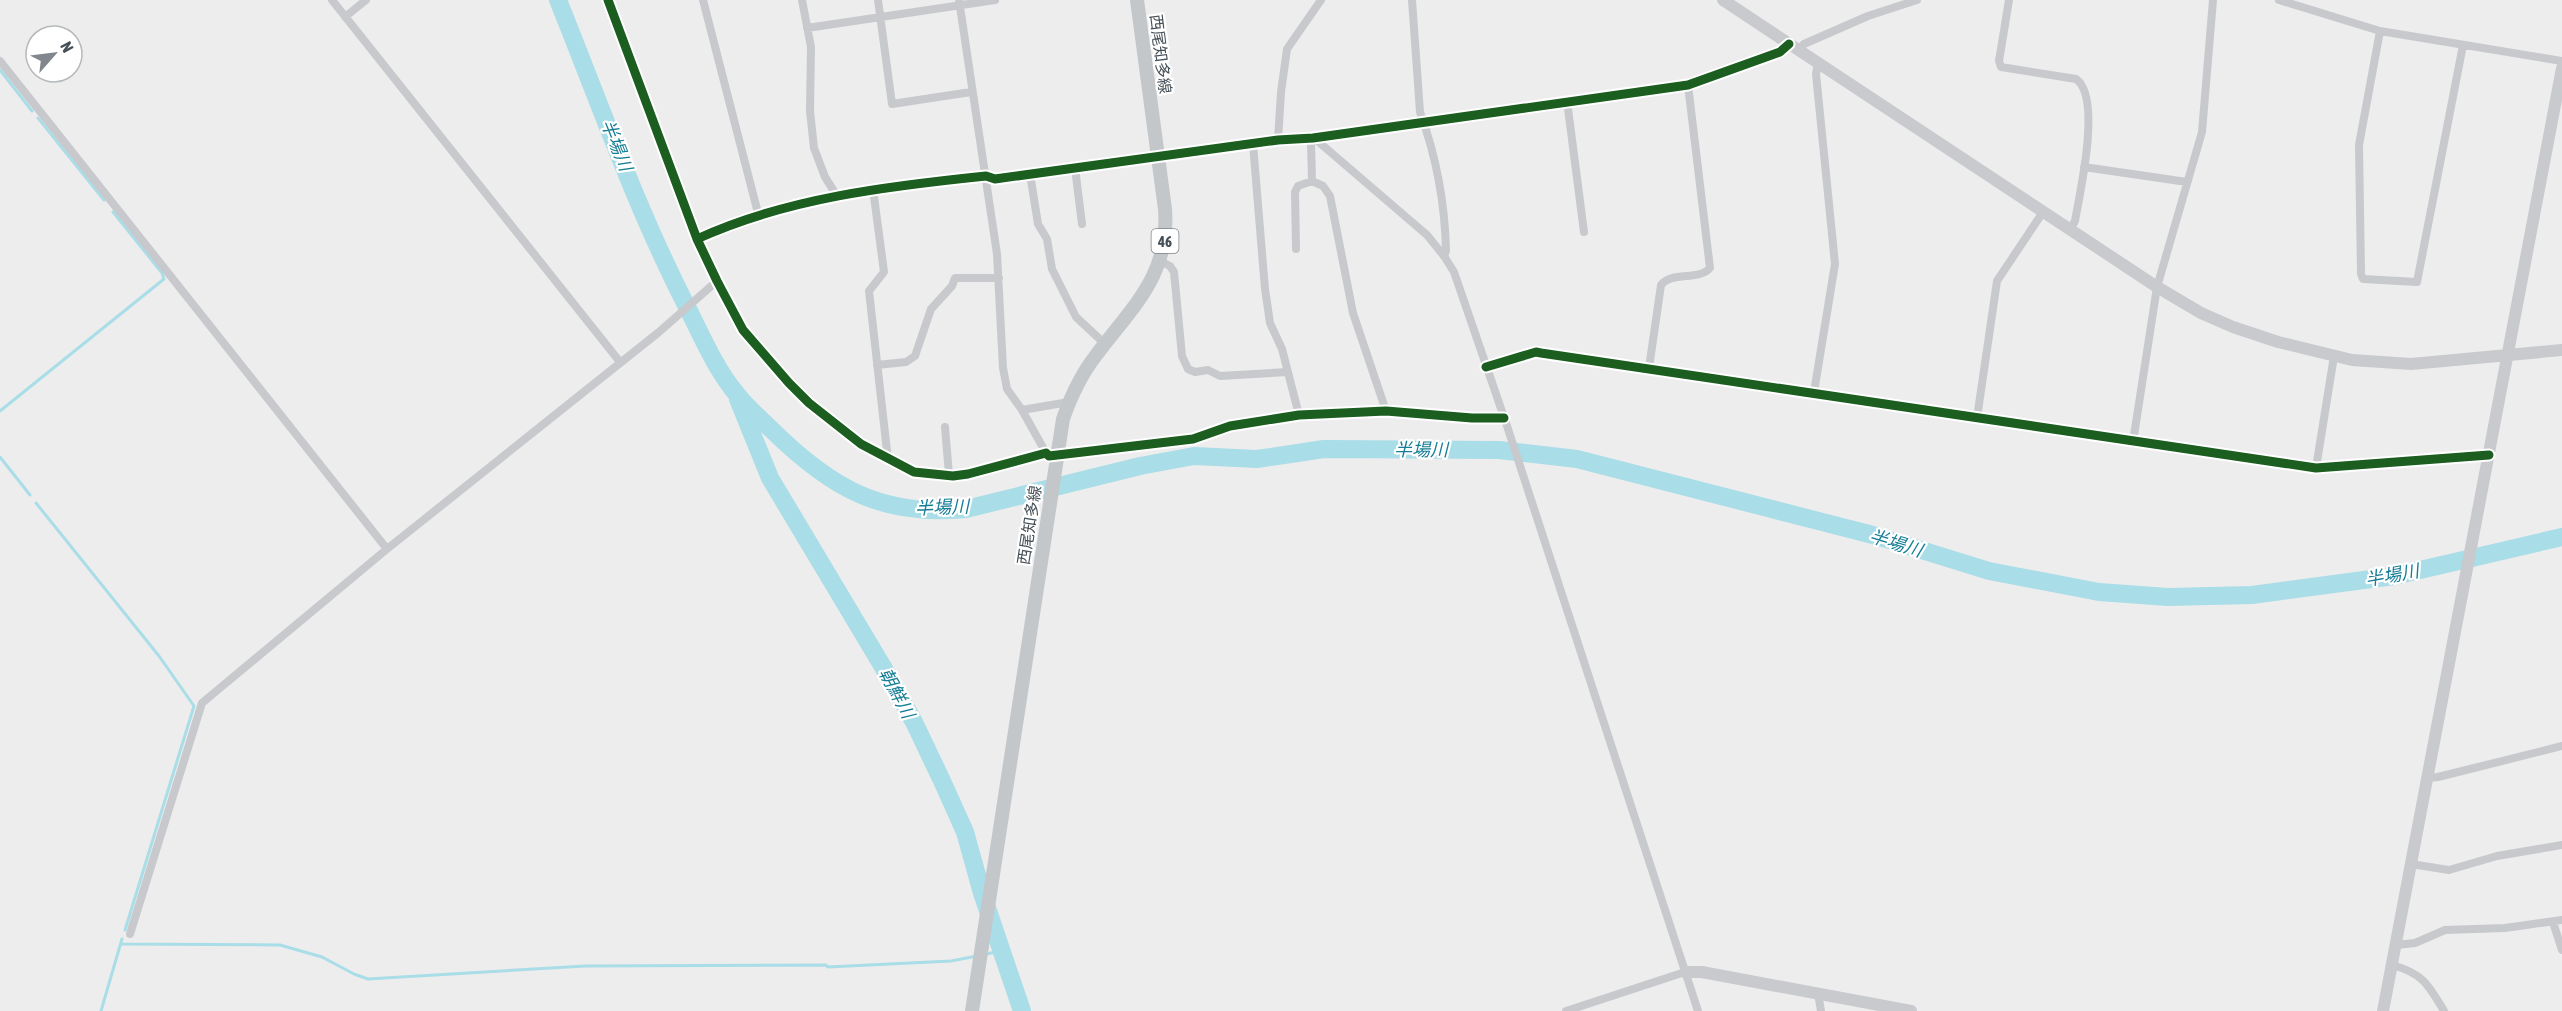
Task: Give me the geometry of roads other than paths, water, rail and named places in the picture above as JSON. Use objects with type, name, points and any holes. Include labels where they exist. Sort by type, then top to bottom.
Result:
[{"type":"main road","name":"西尾知多線","points":[[972,1011],[1054,471],[1051,454],[1069,402],[1087,369],[1147,289],[1160,261],[1166,229],[1137,0]]},
{"type":"street","points":[[332,0],[620,362]]},
{"type":"street","points":[[345,17],[366,0]]},
{"type":"street","points":[[608,0],[697,239],[715,283],[743,330],[789,383],[834,424],[888,460],[914,472],[949,476],[968,474],[1051,454],[1193,439],[1230,426],[1299,415],[1386,411],[1505,422]]},
{"type":"street","points":[[703,0],[759,217]]},
{"type":"street","points":[[802,0],[812,58],[810,111],[814,148],[825,177],[837,196]]},
{"type":"street","points":[[878,0],[892,104],[971,92]]},
{"type":"street","points":[[807,28],[959,3],[994,0]]},
{"type":"street","points":[[1278,140],[1287,49],[1321,0]]},
{"type":"street","points":[[1412,0],[1420,112],[1444,213],[1446,251],[1444,256]]},
{"type":"street","points":[[1723,0],[2157,287],[2195,309],[2234,327],[2278,342],[2334,356],[2403,364],[2562,350]]},
{"type":"street","points":[[697,239],[724,227],[759,217],[873,189],[986,176],[995,179],[1278,140],[1314,138],[1688,85],[1804,44],[1868,16],[1917,0]]},
{"type":"street","points":[[2009,0],[1999,65],[2076,79],[2082,84],[2089,128],[2075,221],[2070,230]]},
{"type":"street","points":[[2133,442],[2157,287],[2204,123],[2213,0]]},
{"type":"street","points":[[2279,0],[2380,31],[2562,61]]},
{"type":"street","points":[[959,3],[971,92],[986,176],[999,278],[1003,368],[1007,390],[1051,454]]},
{"type":"street","points":[[2380,31],[2359,145],[2361,274],[2363,279],[2417,282],[2463,45]]},
{"type":"street","points":[[0,61],[387,549]]},
{"type":"street","points":[[1814,392],[1835,264],[1816,74],[1818,63]]},
{"type":"street","points":[[2383,1011],[2562,68]]},
{"type":"street","points":[[1649,368],[1661,285],[1667,279],[1705,272],[1710,267],[1688,85]]},
{"type":"street","points":[[1567,101],[1584,232]]},
{"type":"street","points":[[1312,181],[1311,142],[1314,138]]},
{"type":"street","points":[[1314,138],[1427,236],[1444,256],[1456,278],[1698,1011]]},
{"type":"street","points":[[1253,144],[1270,323],[1282,349],[1299,415]]},
{"type":"street","points":[[2084,166],[2187,182]]},
{"type":"street","points":[[1075,168],[1083,224]]},
{"type":"street","points":[[1030,174],[1038,224],[1047,239],[1052,269],[1076,316],[1105,344]]},
{"type":"street","points":[[1296,249],[1295,192],[1298,186],[1312,181],[1323,186],[1329,196],[1353,313],[1386,411]]},
{"type":"street","points":[[873,189],[884,272],[869,291],[888,460]]},
{"type":"street","points":[[1977,418],[1997,280],[2043,212]]},
{"type":"street","points":[[1160,261],[1170,266],[1174,272],[1182,356],[1188,369],[1194,372],[1208,370],[1220,376],[1287,372]]},
{"type":"street","points":[[877,364],[906,362],[915,356],[931,309],[952,286],[955,278],[999,278]]},
{"type":"street","points":[[130,934],[202,703],[387,549],[662,329],[715,283]]},
{"type":"street","points":[[1486,367],[1536,352],[2316,468],[2476,454],[2489,455]]},
{"type":"street","points":[[2316,468],[2334,356]]},
{"type":"street","points":[[1022,410],[1069,402]]},
{"type":"street","points":[[945,427],[949,476]]},
{"type":"street","points":[[2428,778],[2562,747]]},
{"type":"street","points":[[2411,864],[2449,870],[2497,856],[2562,845]]},
{"type":"street","points":[[2396,945],[2415,943],[2445,930],[2505,928],[2558,921],[2562,950]]},
{"type":"street","points":[[2392,965],[2413,970],[2444,1011]]},
{"type":"street","points":[[1566,1011],[1685,972],[1702,972],[1911,1011]]},
{"type":"street","points":[[1818,993],[1821,1011]]},
{"type":"waterway","name":"半場川","points":[[558,0],[651,230],[708,350],[727,382],[748,407],[816,468],[837,483],[883,503],[936,510],[966,509],[1140,466],[1194,456],[1257,459],[1324,449],[1499,450],[1577,459],[1873,535],[1989,571],[2099,592],[2168,597],[2252,595],[2394,576],[2562,537]]},
{"type":"waterway","points":[[0,70],[32,111]]},
{"type":"waterway","points":[[38,118],[104,200]]},
{"type":"waterway","points":[[0,411],[164,279],[162,273],[113,212]]},
{"type":"waterway","name":"朝鮮川","points":[[738,399],[770,478],[883,667],[914,722],[943,783],[965,832],[982,893],[1022,1011]]},
{"type":"waterway","points":[[0,457],[30,495]]},
{"type":"waterway","points":[[36,503],[159,656],[194,706],[125,930]]},
{"type":"waterway","points":[[101,1011],[122,939]]},
{"type":"waterway","points":[[122,944],[280,945],[322,957],[368,979],[585,966],[826,965],[828,967],[951,961],[977,956]]},
{"type":"waterway","points":[[986,954],[1002,951]]}]
